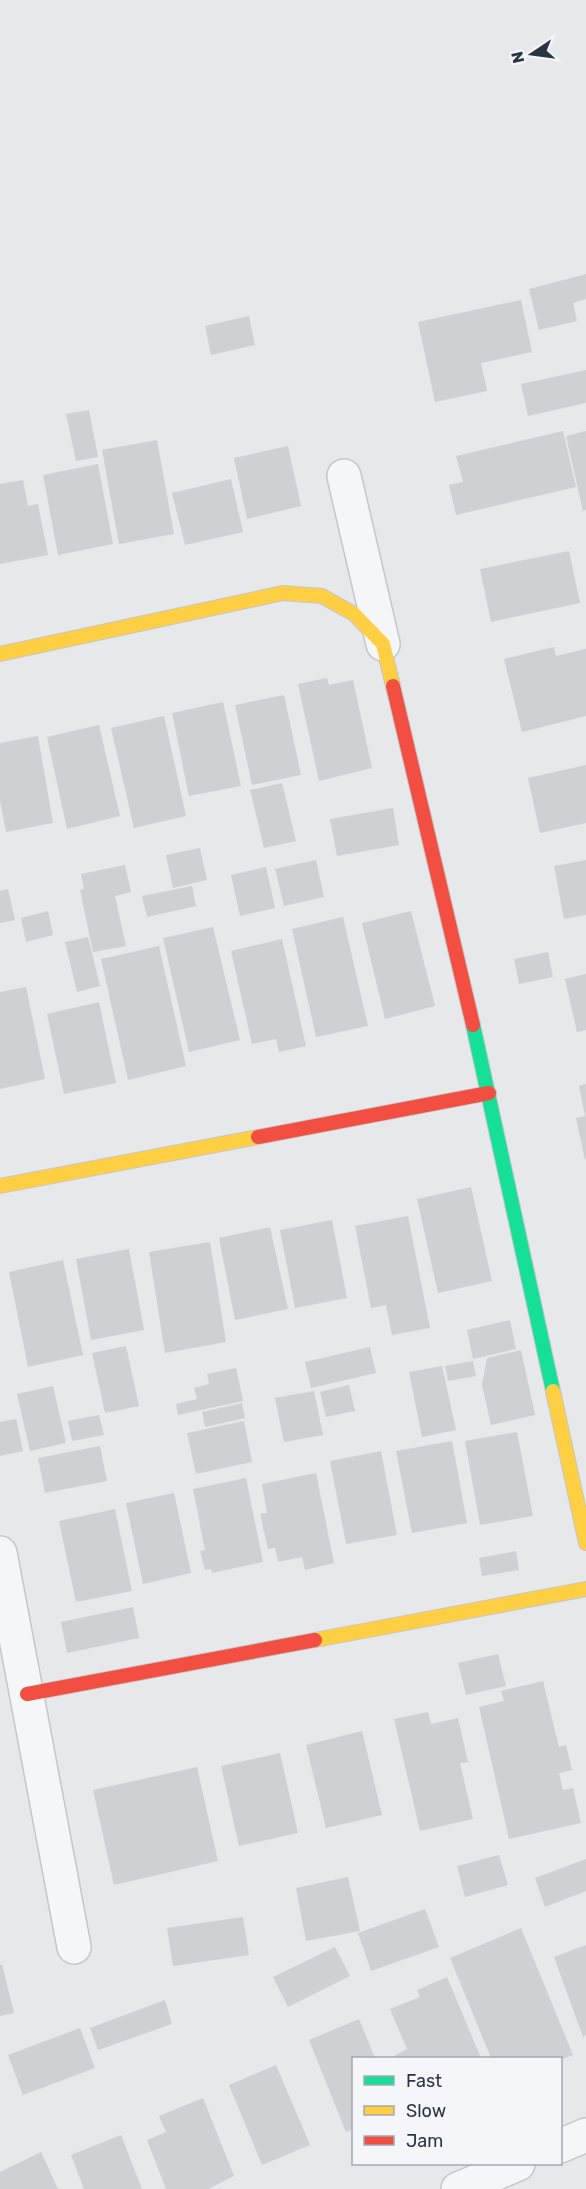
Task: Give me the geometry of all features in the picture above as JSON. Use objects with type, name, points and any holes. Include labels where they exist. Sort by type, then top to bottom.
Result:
[{"type":"street","points":[[344,476],[489,1093],[586,1543]]},
{"type":"street","points":[[0,654],[283,593],[322,596],[354,614],[383,644]]},
{"type":"street","points":[[0,1186],[489,1093]]},
{"type":"street","points":[[0,1553],[74,1947]]},
{"type":"street","points":[[27,1694],[586,1589]]},
{"type":"street","points":[[562,2146],[586,2135]]},
{"type":"street","points":[[458,2189],[513,2165]]},
{"type":"building","points":[[586,274],[586,299],[573,303],[577,321],[539,330],[529,289]]},
{"type":"building","points":[[521,300],[532,352],[481,363],[487,391],[435,402],[418,322]]},
{"type":"building","points":[[249,316],[255,345],[211,355],[205,326]]},
{"type":"building","points":[[586,370],[586,403],[528,416],[521,384]]},
{"type":"building","points":[[89,410],[98,457],[76,461],[66,414]]},
{"type":"building","points":[[563,431],[576,487],[456,515],[449,485],[463,482],[456,456]]},
{"type":"building","points":[[586,431],[586,510],[583,511],[566,436]]},
{"type":"building","points":[[157,440],[174,534],[119,544],[102,450]]},
{"type":"building","points":[[288,446],[301,506],[247,519],[234,458]]},
{"type":"building","points":[[98,464],[113,544],[58,555],[43,475]]},
{"type":"building","points":[[231,479],[243,532],[185,545],[172,493]]},
{"type":"building","points":[[23,480],[28,506],[38,504],[48,555],[0,564],[0,484]]},
{"type":"building","points":[[569,551],[580,603],[491,622],[480,569]]},
{"type":"building","points":[[554,647],[556,656],[586,649],[586,716],[522,732],[504,659]]},
{"type":"building","points":[[327,678],[329,685],[353,680],[372,768],[319,781],[298,684]]},
{"type":"building","points":[[284,695],[301,775],[252,785],[235,705]]},
{"type":"building","points":[[223,702],[241,786],[189,796],[172,713]]},
{"type":"building","points":[[164,716],[186,816],[134,828],[111,728]]},
{"type":"building","points":[[99,725],[120,816],[67,829],[47,737]]},
{"type":"building","points":[[38,736],[53,823],[6,832],[0,801],[0,743]]},
{"type":"building","points":[[586,765],[586,823],[540,833],[528,778]]},
{"type":"building","points":[[282,783],[296,841],[264,848],[250,790]]},
{"type":"building","points":[[393,808],[399,845],[337,856],[330,819]]},
{"type":"building","points":[[200,848],[207,880],[173,888],[166,855]]},
{"type":"building","points":[[316,860],[324,897],[284,906],[275,869]]},
{"type":"building","points":[[586,860],[586,915],[564,919],[554,866]]},
{"type":"building","points":[[125,865],[131,892],[115,896],[126,946],[93,952],[80,890],[84,889],[81,874]]},
{"type":"building","points":[[266,867],[275,908],[240,916],[231,875]]},
{"type":"building","points":[[192,886],[196,906],[147,917],[142,896]]},
{"type":"building","points":[[8,889],[15,920],[0,923],[0,891]]},
{"type":"building","points":[[48,911],[53,935],[26,942],[21,918]]},
{"type":"building","points":[[411,911],[435,1006],[385,1019],[362,923]]},
{"type":"building","points":[[343,917],[368,1026],[316,1037],[292,929]]},
{"type":"building","points":[[213,927],[240,1040],[189,1052],[163,938]]},
{"type":"building","points":[[88,937],[100,986],[77,992],[65,942]]},
{"type":"building","points":[[282,939],[306,1046],[279,1052],[276,1039],[252,1044],[231,951]]},
{"type":"building","points":[[159,946],[186,1066],[128,1080],[101,959]]},
{"type":"building","points":[[548,952],[553,977],[519,984],[514,959]]},
{"type":"building","points":[[586,974],[586,1030],[577,1032],[565,979]]},
{"type":"building","points":[[26,987],[45,1079],[0,1089],[0,992]]},
{"type":"building","points":[[99,1002],[116,1083],[64,1094],[47,1014]]},
{"type":"building","points":[[586,1084],[585,1160],[576,1118],[585,1116],[579,1086]]},
{"type":"building","points":[[471,1187],[492,1281],[438,1293],[417,1199]]},
{"type":"building","points":[[408,1216],[430,1328],[392,1335],[386,1305],[371,1308],[355,1226]]},
{"type":"building","points":[[332,1220],[347,1298],[295,1308],[280,1230]]},
{"type":"building","points":[[270,1227],[288,1309],[235,1320],[219,1238]]},
{"type":"building","points":[[210,1242],[226,1342],[165,1353],[149,1252]]},
{"type":"building","points":[[129,1249],[144,1330],[91,1340],[76,1259]]},
{"type":"building","points":[[63,1260],[83,1355],[28,1367],[9,1272]]},
{"type":"building","points":[[510,1320],[516,1349],[473,1359],[467,1330]]},
{"type":"building","points":[[126,1346],[139,1406],[105,1413],[92,1353]]},
{"type":"building","points":[[370,1347],[376,1373],[311,1388],[305,1362]]},
{"type":"building","points":[[521,1350],[535,1415],[491,1425],[482,1385],[487,1358]]},
{"type":"building","points":[[473,1361],[476,1376],[448,1381],[445,1366]]},
{"type":"building","points":[[442,1366],[456,1430],[422,1437],[409,1372]]},
{"type":"building","points":[[236,1368],[243,1401],[178,1415],[176,1404],[197,1399],[194,1388],[209,1384],[207,1374]]},
{"type":"building","points":[[349,1385],[355,1411],[326,1417],[320,1392]]},
{"type":"building","points":[[53,1386],[66,1443],[30,1451],[17,1394]]},
{"type":"building","points":[[314,1391],[323,1435],[284,1442],[275,1398]]},
{"type":"building","points":[[242,1403],[245,1418],[205,1427],[202,1412]]},
{"type":"building","points":[[99,1415],[104,1435],[72,1441],[68,1421]]},
{"type":"building","points":[[16,1419],[23,1451],[0,1456],[0,1422]]},
{"type":"building","points":[[244,1421],[252,1462],[196,1474],[187,1433]]},
{"type":"building","points":[[517,1432],[533,1516],[480,1525],[465,1441]]},
{"type":"building","points":[[452,1441],[467,1523],[412,1533],[396,1451]]},
{"type":"building","points":[[100,1446],[107,1481],[45,1493],[38,1458]]},
{"type":"building","points":[[381,1451],[397,1535],[346,1544],[330,1461]]},
{"type":"building","points":[[316,1473],[334,1563],[305,1570],[302,1557],[278,1562],[275,1548],[268,1549],[260,1514],[267,1513],[262,1484]]},
{"type":"building","points":[[246,1478],[263,1562],[212,1573],[211,1569],[205,1570],[200,1551],[205,1550],[193,1489]]},
{"type":"building","points":[[174,1493],[191,1573],[143,1584],[126,1503]]},
{"type":"building","points":[[115,1509],[132,1591],[76,1602],[59,1521]]},
{"type":"building","points":[[516,1551],[519,1570],[482,1576],[479,1558]]},
{"type":"building","points":[[133,1607],[139,1638],[67,1653],[61,1622]]},
{"type":"building","points":[[498,1654],[506,1686],[466,1695],[458,1663]]},
{"type":"building","points":[[543,1681],[559,1747],[566,1745],[572,1770],[559,1773],[563,1790],[573,1788],[581,1823],[509,1839],[479,1707],[504,1701],[501,1691]]},
{"type":"building","points":[[428,1712],[431,1724],[458,1718],[468,1762],[460,1763],[473,1819],[420,1831],[394,1719]]},
{"type":"building","points":[[362,1731],[382,1815],[326,1828],[306,1745]]},
{"type":"building","points":[[280,1753],[298,1833],[239,1846],[221,1766]]},
{"type":"building","points":[[197,1767],[218,1861],[114,1885],[93,1790]]},
{"type":"building","points":[[499,1855],[508,1885],[465,1897],[457,1866]]},
{"type":"building","points":[[586,1859],[586,1891],[545,1907],[535,1878]]},
{"type":"building","points":[[348,1877],[360,1931],[306,1941],[296,1888]]},
{"type":"building","points":[[425,1909],[439,1947],[371,1971],[358,1933]]},
{"type":"building","points":[[243,1917],[249,1955],[173,1966],[167,1928]]},
{"type":"building","points":[[521,1928],[573,2055],[562,2059],[562,2057],[491,2057],[450,1958]]},
{"type":"building","points":[[586,1945],[586,2035],[583,2037],[554,1957]]},
{"type":"building","points":[[335,1947],[350,1976],[288,2007],[273,1977]]},
{"type":"building","points":[[2,1964],[14,2013],[0,2016],[0,1965]]},
{"type":"building","points":[[447,1977],[481,2057],[394,2057],[407,2049],[390,2009],[420,1997],[417,1990]]},
{"type":"building","points":[[165,2000],[172,2024],[98,2050],[90,2028]]},
{"type":"building","points":[[359,2019],[375,2057],[352,2057],[352,2130],[346,2132],[309,2040]]},
{"type":"building","points":[[80,2028],[95,2068],[23,2095],[8,2055]]},
{"type":"building","points":[[276,2065],[310,2145],[262,2165],[229,2085]]},
{"type":"building","points":[[203,2098],[234,2176],[208,2189],[166,2189],[147,2140],[166,2132],[159,2116]]},
{"type":"building","points":[[121,2135],[142,2189],[84,2189],[71,2155]]},
{"type":"building","points":[[41,2152],[58,2189],[0,2189],[0,2172]]},
{"type":"traffic: fast","points":[[473,1025],[553,1391]]},
{"type":"traffic: slow","points":[[0,654],[283,593],[322,596],[354,614],[383,644],[393,686]]},
{"type":"traffic: slow","points":[[0,1186],[258,1137]]},
{"type":"traffic: slow","points":[[553,1391],[586,1543]]},
{"type":"traffic: slow","points":[[315,1640],[586,1589]]},
{"type":"traffic: jam","points":[[393,686],[473,1025]]},
{"type":"traffic: jam","points":[[258,1137],[489,1093]]},
{"type":"traffic: jam","points":[[27,1694],[315,1640]]}]
